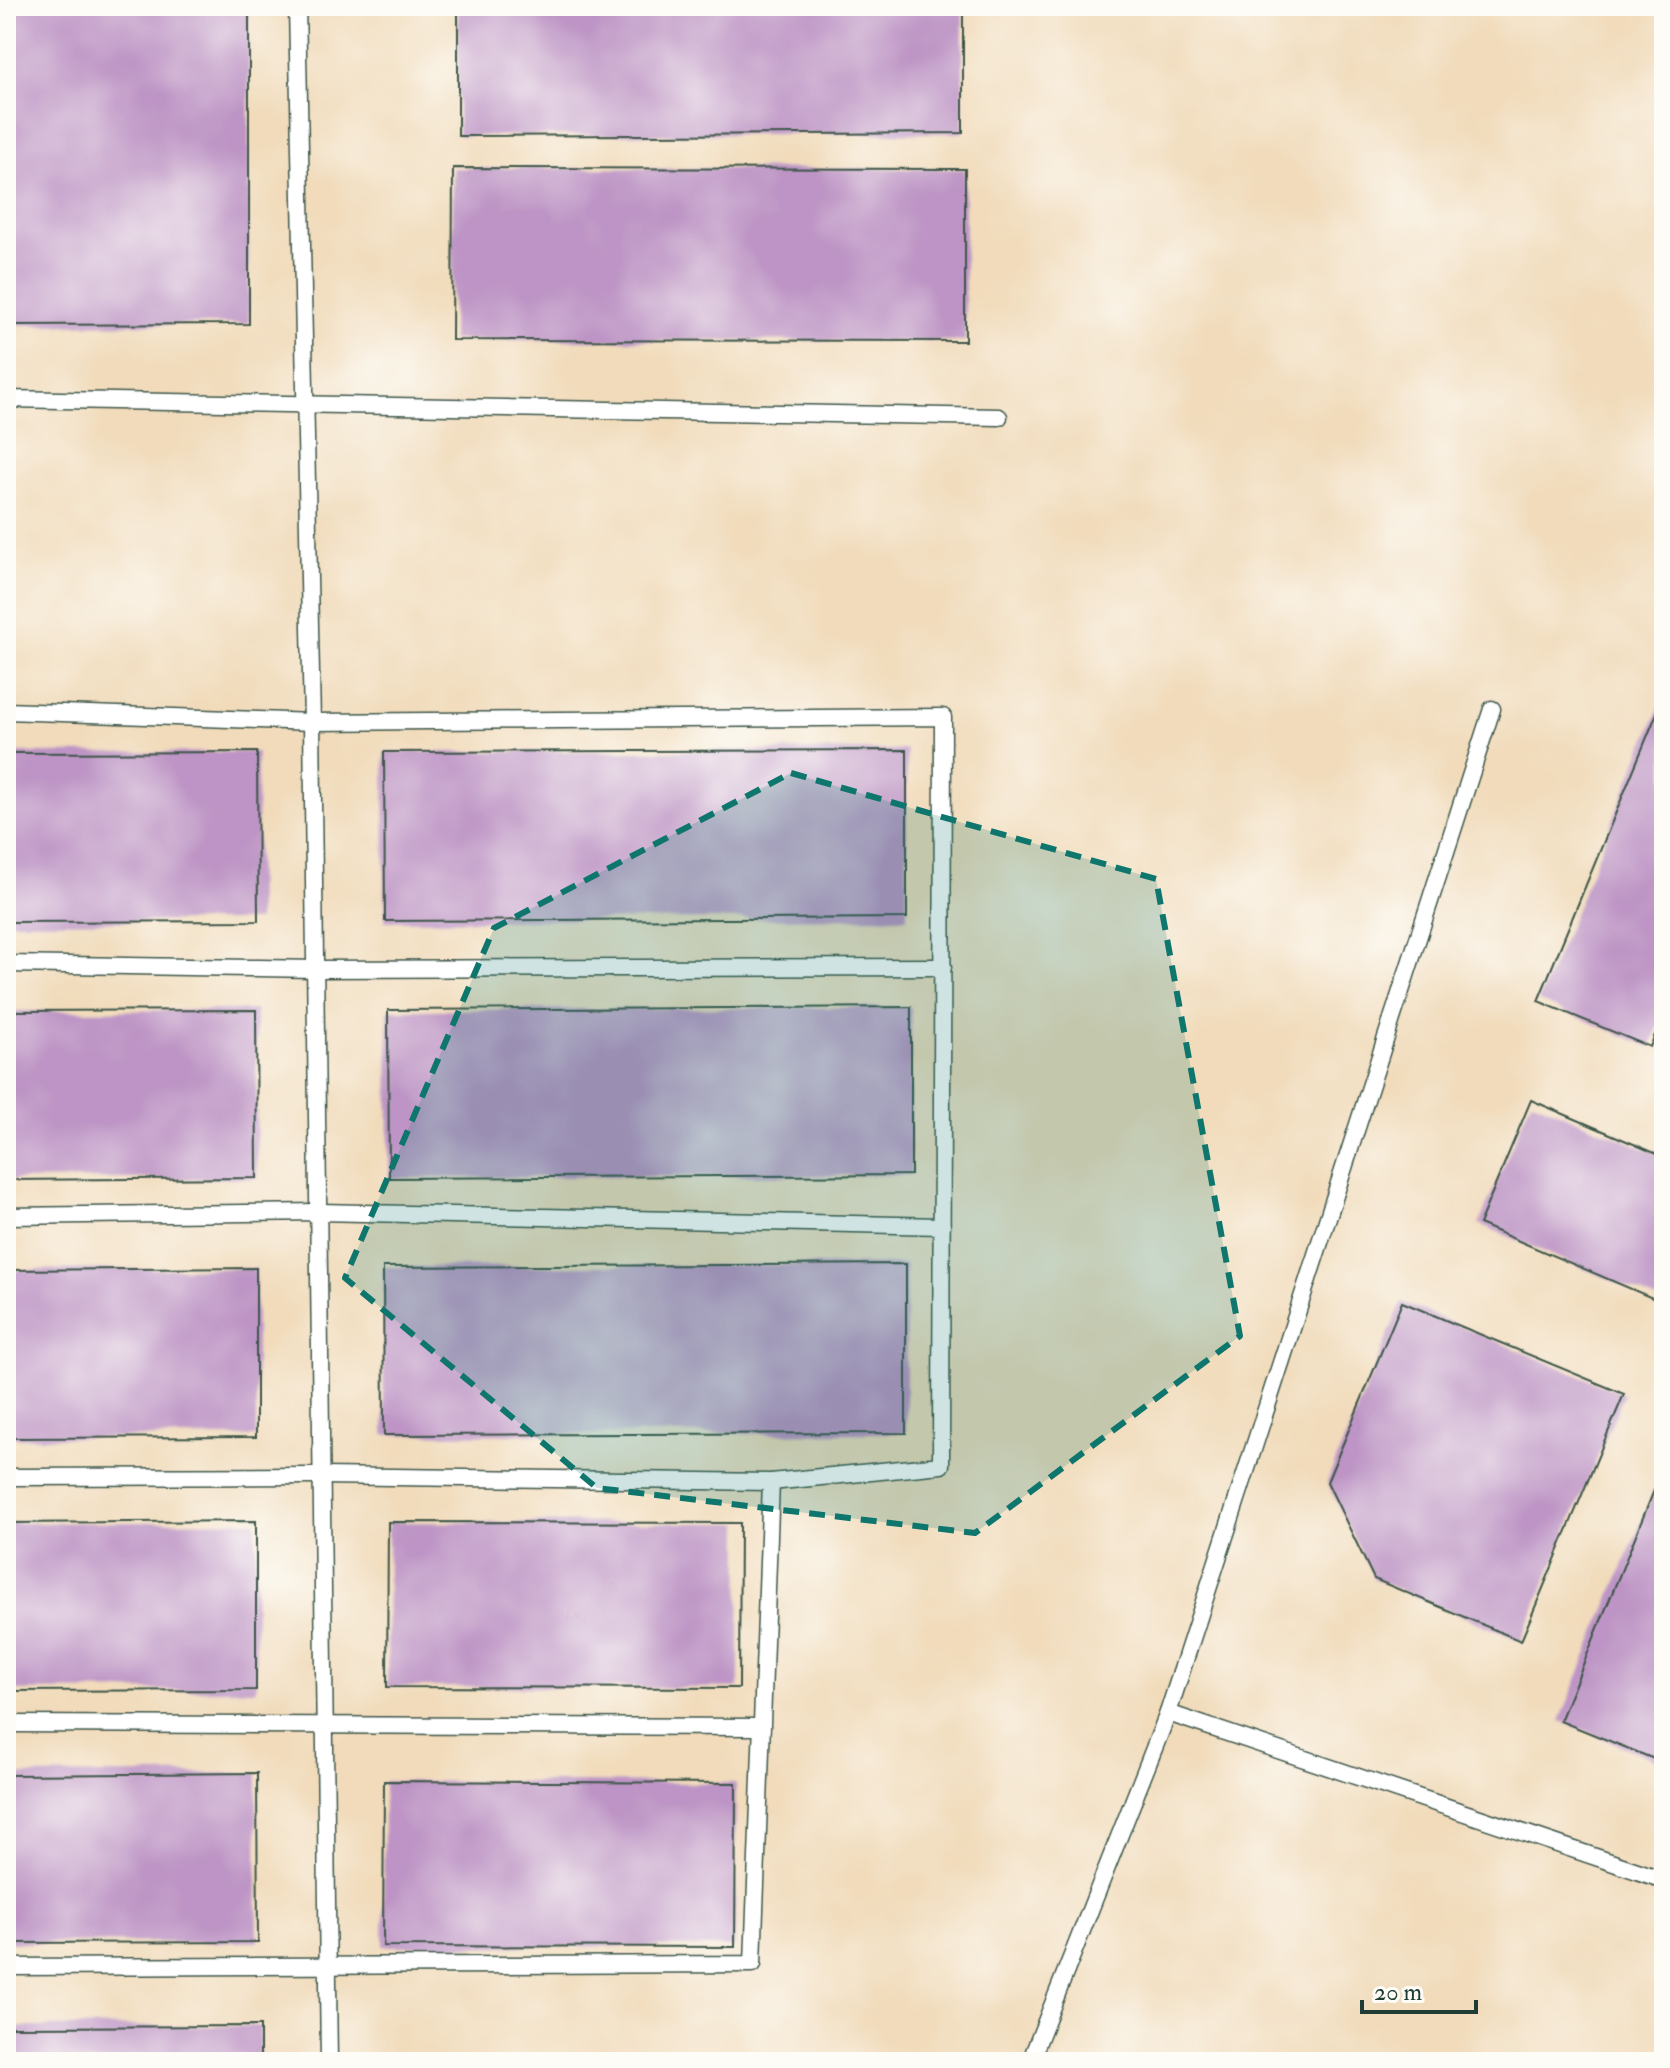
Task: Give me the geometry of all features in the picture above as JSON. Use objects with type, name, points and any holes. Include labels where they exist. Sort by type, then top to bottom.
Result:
[{"type":"lane","points":[[297,6],[312,722],[329,2062]]},
{"type":"lane","points":[[6,399],[999,417]]},
{"type":"lane","points":[[1030,2062],[1168,1713],[1492,709]]},
{"type":"lane","points":[[6,711],[312,722],[943,717],[941,1465],[771,1482],[322,1476],[6,1477]]},
{"type":"lane","points":[[6,964],[315,969],[943,967]]},
{"type":"lane","points":[[6,1216],[319,1212],[942,1226]]},
{"type":"lane","points":[[6,1967],[753,1964],[771,1482]]},
{"type":"lane","points":[[1168,1713],[1664,1880]]},
{"type":"lane","points":[[6,1724],[762,1727]]},
{"type":"highlighted area","points":[[791,773],[1156,879],[1240,1336],[975,1533],[597,1488],[345,1278],[494,928]]},
{"type":"building","points":[[6,6],[249,6],[249,324],[6,325]]},
{"type":"building","points":[[458,6],[963,6],[963,133],[458,136]]},
{"type":"building","points":[[453,168],[965,169],[965,341],[452,340]]},
{"type":"building","points":[[1664,696],[1664,1013],[1650,1047],[1538,1001]]},
{"type":"building","points":[[907,750],[907,918],[385,921],[384,752]]},
{"type":"building","points":[[257,752],[258,921],[6,922],[6,753]]},
{"type":"building","points":[[911,1007],[911,1175],[389,1178],[388,1010]]},
{"type":"building","points":[[256,1010],[257,1178],[6,1180],[6,1011]]},
{"type":"building","points":[[1531,1100],[1664,1157],[1664,1303],[1479,1224]]},
{"type":"building","points":[[906,1264],[906,1433],[384,1435],[383,1267]]},
{"type":"building","points":[[256,1268],[256,1437],[6,1438],[6,1270]]},
{"type":"building","points":[[1402,1302],[1624,1394],[1521,1641],[1374,1579],[1327,1482]]},
{"type":"building","points":[[1664,1466],[1664,1763],[1560,1721]]},
{"type":"building","points":[[256,1521],[256,1690],[6,1691],[6,1523]]},
{"type":"building","points":[[388,1522],[740,1523],[739,1688],[387,1687]]},
{"type":"building","points":[[257,1773],[258,1942],[6,1943],[6,1775]]},
{"type":"building","points":[[384,1781],[736,1783],[735,1947],[383,1946]]},
{"type":"building","points":[[260,2026],[260,2062],[6,2062],[6,2027]]}]
